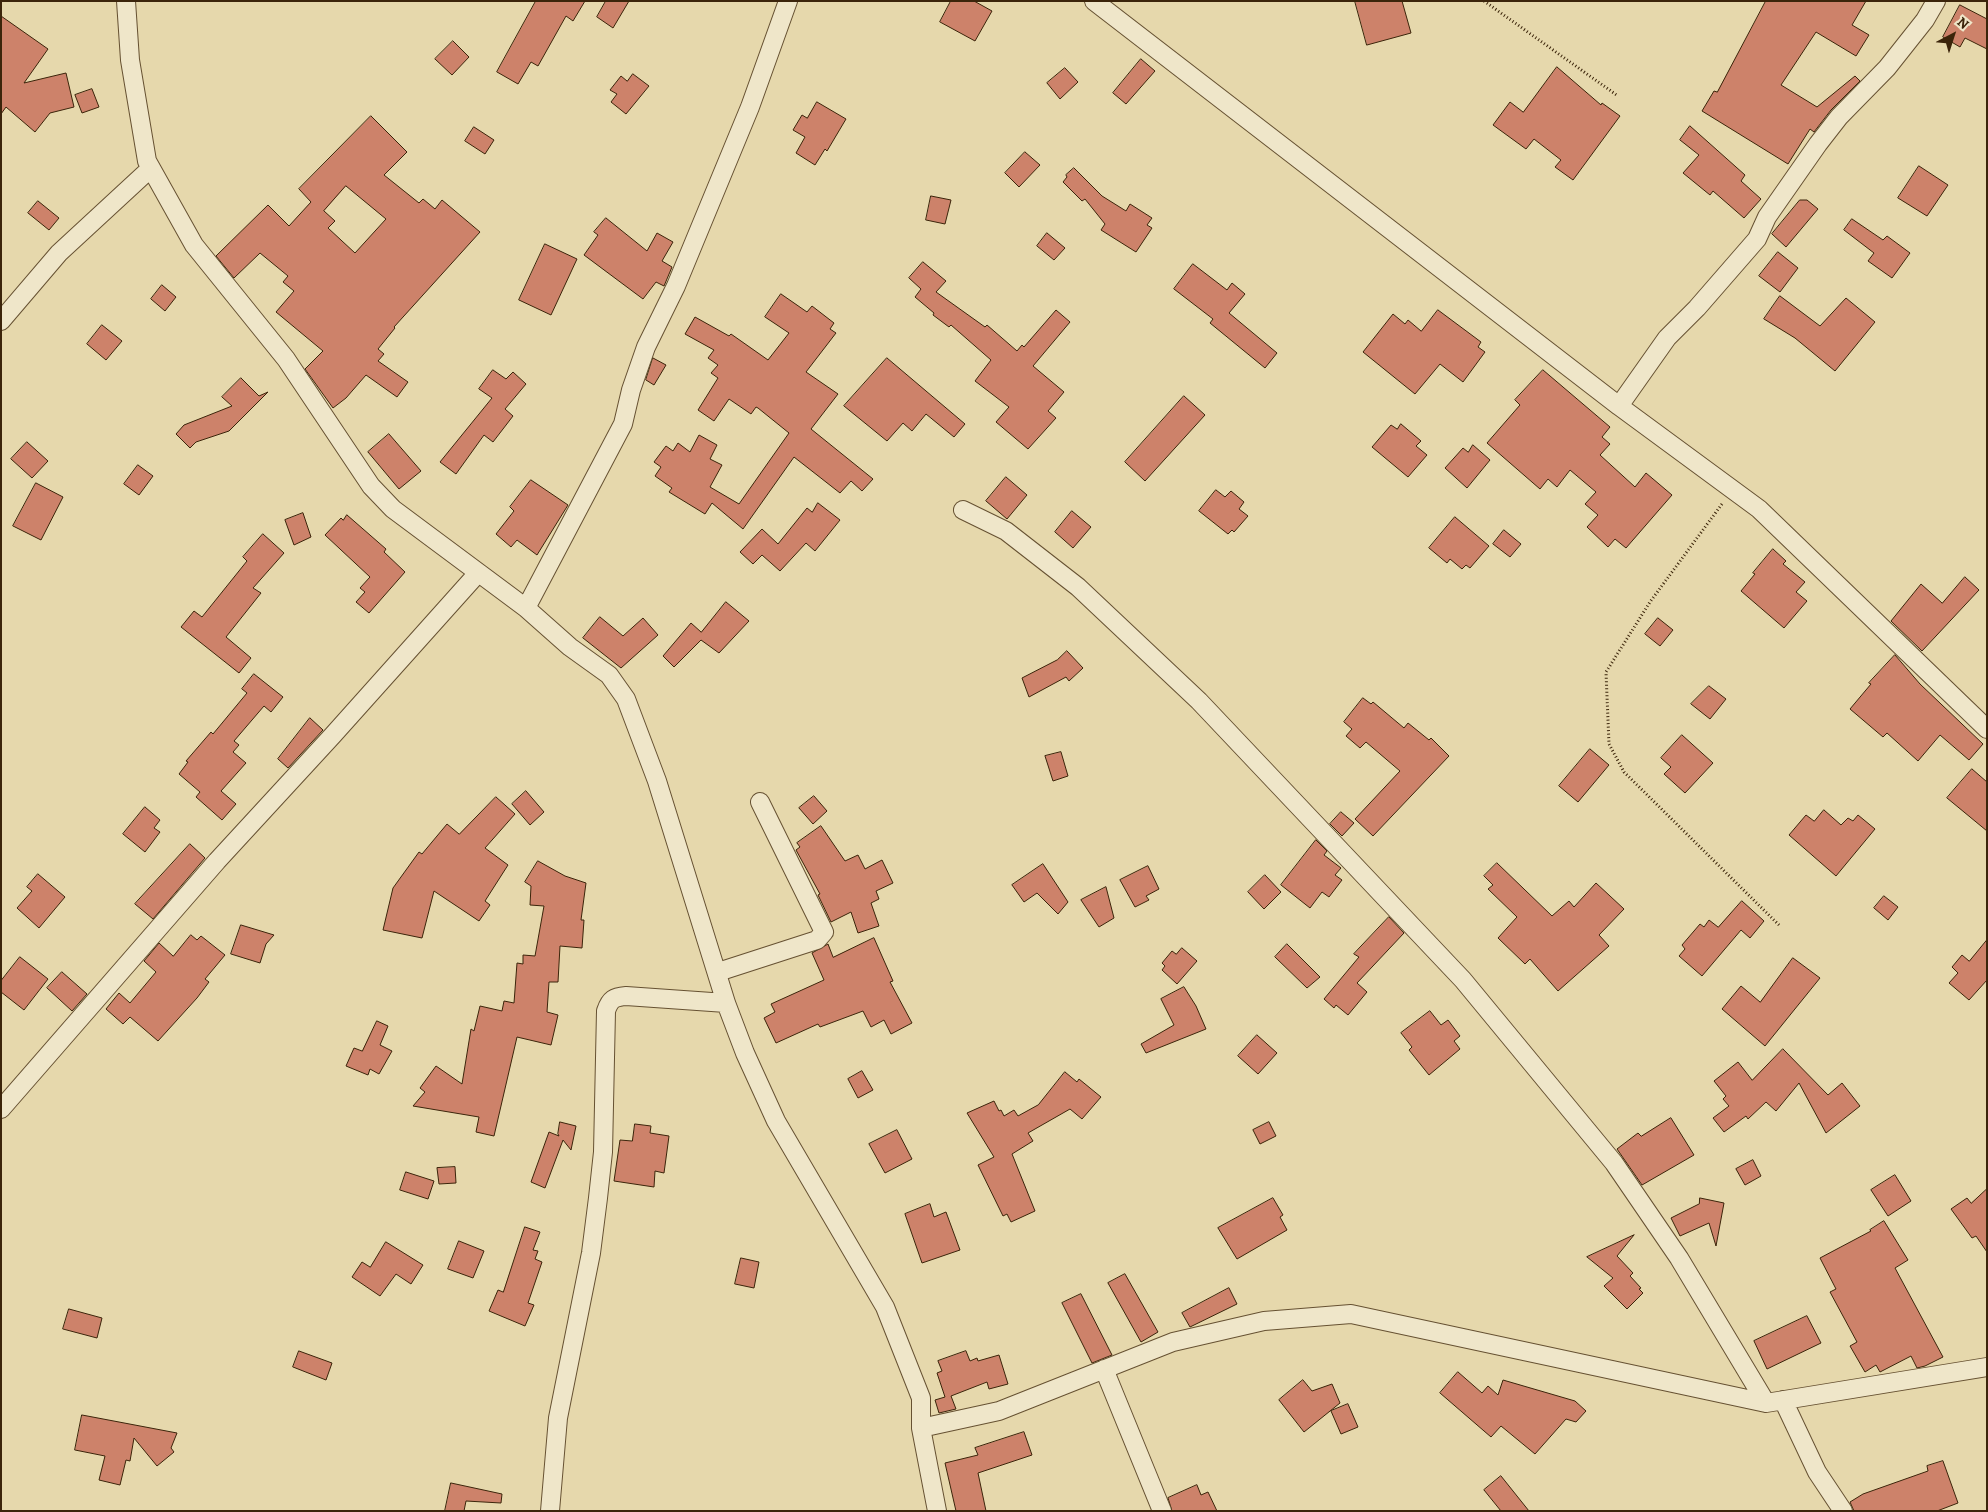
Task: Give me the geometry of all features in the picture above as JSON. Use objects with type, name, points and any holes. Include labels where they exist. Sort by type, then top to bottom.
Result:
[{"type":"street","points":[[126,1],[130,60],[147,161],[194,245],[286,359],[371,486],[393,509],[526,608],[570,647],[609,675],[626,699],[657,781],[718,972],[726,1003],[745,1053],[776,1121],[886,1307],[921,1398],[922,1428],[937,1511]]},
{"type":"street","points":[[526,608],[622,424],[631,390],[646,347],[676,286],[750,107],[788,1]]},
{"type":"street","points":[[1094,1],[1619,406],[1759,509],[1987,729]]},
{"type":"street","points":[[1619,406],[1667,338],[1696,308],[1756,239],[1767,217],[1818,144],[1839,117],[1887,68],[1924,20],[1936,1]]},
{"type":"street","points":[[1,321],[59,253],[151,168]]},
{"type":"street","points":[[963,510],[1006,531],[1085,594],[1199,701],[1463,980],[1614,1163],[1774,1401],[1843,1511]]},
{"type":"street","points":[[1,1109],[217,861],[478,573]]},
{"type":"street","points":[[718,972],[817,940],[824,932],[760,802]]},
{"type":"street","points":[[550,1511],[558,1418],[591,1253],[598,1198],[603,1152],[606,1011],[609,1002],[615,997],[626,996],[726,1003]]},
{"type":"street","points":[[922,1428],[999,1411],[1173,1342],[1264,1321],[1351,1314],[1774,1401],[1987,1367]]},
{"type":"street","points":[[1104,1369],[1162,1511]]},
{"type":"path","points":[[1484,1],[1618,96]]},
{"type":"path","points":[[1733,490],[1650,602],[1606,672],[1609,744],[1624,772],[1780,925]]},
{"type":"building","points":[[536,1],[585,1],[573,21],[566,16],[538,66],[531,62],[518,84],[497,72]]},
{"type":"building","points":[[606,1],[629,1],[613,28],[597,17]]},
{"type":"building","points":[[951,1],[974,1],[992,11],[975,41],[940,22]]},
{"type":"building","points":[[1355,1],[1402,1],[1411,33],[1367,45]]},
{"type":"building","points":[[1766,1],[1866,1],[1852,25],[1869,35],[1856,56],[1816,32],[1781,85],[1817,107],[1855,76],[1860,81],[1831,110],[1814,132],[1810,129],[1788,164],[1702,111],[1714,91],[1717,92]]},
{"type":"building","points":[[1960,5],[1987,19],[1987,49],[1965,38],[1960,47],[1943,37]]},
{"type":"building","points":[[1,16],[48,49],[24,83],[66,73],[74,107],[50,113],[35,132],[6,107],[1,114]]},
{"type":"building","points":[[453,41],[469,57],[452,75],[435,59]]},
{"type":"building","points":[[1141,59],[1155,71],[1126,104],[1113,93]]},
{"type":"building","points":[[1557,67],[1601,105],[1602,103],[1620,116],[1573,180],[1555,167],[1561,160],[1534,139],[1526,149],[1493,125],[1510,102],[1523,112]]},
{"type":"building","points":[[1065,68],[1078,82],[1060,99],[1047,83]]},
{"type":"building","points":[[633,74],[649,86],[626,114],[611,102],[617,94],[610,90],[621,76],[627,81]]},
{"type":"building","points":[[92,89],[99,107],[82,113],[75,95]]},
{"type":"building","points":[[817,102],[846,119],[827,151],[825,149],[815,165],[796,153],[805,137],[793,130],[802,115],[807,118]]},
{"type":"building","points":[[371,116],[407,152],[384,175],[419,203],[423,199],[435,209],[442,200],[480,232],[394,327],[378,349],[384,354],[378,361],[408,382],[397,397],[366,375],[346,398],[333,408],[305,369],[323,351],[276,312],[294,291],[283,282],[288,276],[260,253],[234,278],[216,256],[268,205],[289,226],[311,202],[299,189]],"holes":[[[346,186],[386,219],[355,253],[328,228],[335,221],[324,211]]]},
{"type":"building","points":[[1690,126],[1745,175],[1741,181],[1761,199],[1744,218],[1713,191],[1710,195],[1683,173],[1699,155],[1680,140]]},
{"type":"building","points":[[474,127],[494,140],[485,154],[465,141]]},
{"type":"building","points":[[1025,152],[1040,165],[1019,187],[1005,173]]},
{"type":"building","points":[[1919,166],[1948,185],[1927,216],[1898,198]]},
{"type":"building","points":[[1074,168],[1102,196],[1126,211],[1130,204],[1152,218],[1147,225],[1152,228],[1136,252],[1101,230],[1105,224],[1085,199],[1082,201],[1063,182],[1067,177],[1066,175]]},
{"type":"building","points":[[931,196],[951,200],[945,224],[926,220]]},
{"type":"building","points":[[1800,200],[1807,200],[1818,209],[1786,247],[1772,234]]},
{"type":"building","points":[[38,201],[59,218],[49,230],[28,213]]},
{"type":"building","points":[[606,218],[647,251],[657,233],[673,242],[662,261],[672,267],[664,286],[656,282],[643,299],[584,255],[598,235],[594,232]]},
{"type":"building","points":[[1852,219],[1883,240],[1887,236],[1910,253],[1892,278],[1868,261],[1874,253],[1844,230]]},
{"type":"building","points":[[1047,233],[1065,248],[1054,260],[1037,246]]},
{"type":"building","points":[[545,244],[577,259],[551,315],[519,300]]},
{"type":"building","points":[[1778,252],[1798,268],[1780,292],[1759,276]]},
{"type":"building","points":[[923,262],[946,281],[936,292],[985,327],[987,325],[1017,351],[1022,345],[1024,347],[1056,310],[1070,322],[1033,366],[1064,392],[1048,411],[1056,418],[1028,449],[996,422],[1009,407],[975,381],[991,360],[951,325],[949,327],[933,315],[934,313],[915,297],[921,289],[909,278]]},
{"type":"building","points":[[1193,264],[1227,290],[1232,283],[1245,294],[1229,313],[1277,353],[1265,368],[1210,323],[1213,319],[1174,289]]},
{"type":"building","points":[[162,285],[176,297],[165,311],[151,299]]},
{"type":"building","points":[[781,294],[807,312],[812,306],[834,323],[830,329],[836,333],[806,372],[838,394],[811,429],[873,479],[862,491],[851,481],[840,493],[794,457],[743,529],[712,503],[705,514],[669,492],[672,488],[655,476],[661,467],[654,462],[666,446],[673,451],[678,443],[690,452],[699,435],[717,445],[710,459],[722,465],[710,487],[739,504],[789,433],[758,408],[756,407],[751,414],[729,399],[714,421],[698,410],[718,378],[711,373],[718,365],[708,358],[714,350],[685,334],[695,317],[729,336],[731,334],[768,360],[789,333],[765,317]]},
{"type":"building","points":[[1780,296],[1820,326],[1846,298],[1875,322],[1835,371],[1795,338],[1764,319]]},
{"type":"building","points":[[1438,310],[1481,342],[1478,347],[1485,352],[1463,382],[1440,364],[1415,394],[1363,352],[1393,314],[1405,324],[1408,320],[1421,331]]},
{"type":"building","points":[[102,325],[122,341],[106,360],[87,344]]},
{"type":"building","points":[[653,358],[666,365],[654,385],[646,380]]},
{"type":"building","points":[[887,358],[965,424],[954,437],[926,414],[912,431],[903,423],[887,441],[844,406]]},
{"type":"building","points":[[493,370],[506,379],[513,372],[526,384],[505,409],[513,416],[493,442],[484,435],[456,474],[440,462],[492,398],[479,389]]},
{"type":"building","points":[[1543,370],[1610,427],[1602,437],[1610,444],[1600,455],[1635,487],[1646,473],[1672,495],[1626,548],[1615,539],[1608,547],[1587,527],[1598,515],[1585,504],[1596,492],[1570,470],[1557,487],[1548,479],[1540,489],[1487,443],[1520,405],[1515,400]]},
{"type":"building","points":[[241,378],[259,396],[268,392],[229,431],[196,442],[190,448],[176,434],[184,425],[232,406],[222,397]]},
{"type":"building","points":[[1184,396],[1205,415],[1145,481],[1125,462]]},
{"type":"building","points":[[1401,424],[1421,441],[1416,446],[1427,455],[1408,477],[1372,447],[1391,425],[1397,429]]},
{"type":"building","points":[[389,434],[421,471],[399,489],[368,452]]},
{"type":"building","points":[[27,442],[48,461],[32,478],[11,459]]},
{"type":"building","points":[[1473,445],[1490,460],[1467,488],[1445,468],[1463,448],[1468,452]]},
{"type":"building","points":[[138,465],[153,476],[139,495],[124,484]]},
{"type":"building","points":[[1006,477],[1027,495],[1007,519],[986,501]]},
{"type":"building","points":[[531,480],[568,505],[537,555],[517,540],[511,547],[496,534],[514,511],[510,507]]},
{"type":"building","points":[[36,483],[63,497],[41,540],[13,526]]},
{"type":"building","points":[[1216,490],[1225,497],[1231,491],[1244,502],[1239,509],[1248,516],[1234,532],[1232,530],[1228,534],[1199,511]]},
{"type":"building","points":[[818,503],[840,520],[815,551],[806,543],[780,571],[762,555],[753,564],[740,552],[762,529],[778,544],[807,508],[812,512]]},
{"type":"building","points":[[1072,511],[1091,527],[1073,548],[1055,532]]},
{"type":"building","points":[[303,513],[311,537],[294,545],[285,520]]},
{"type":"building","points":[[347,515],[386,549],[384,552],[405,572],[369,613],[356,602],[365,592],[360,588],[370,577],[325,535],[341,518],[343,520]]},
{"type":"building","points":[[1455,517],[1489,546],[1470,568],[1466,565],[1462,569],[1450,559],[1447,563],[1429,548]]},
{"type":"building","points":[[1504,530],[1521,544],[1510,557],[1493,544]]},
{"type":"building","points":[[263,534],[284,553],[253,588],[261,593],[226,637],[251,658],[239,673],[181,627],[194,611],[202,617],[247,561],[243,557]]},
{"type":"building","points":[[1773,549],[1786,561],[1783,564],[1805,582],[1796,592],[1807,601],[1784,628],[1741,591]]},
{"type":"building","points":[[1965,577],[1979,590],[1922,651],[1891,621],[1921,584],[1942,603]]},
{"type":"building","points":[[726,602],[749,621],[719,653],[701,640],[674,667],[663,656],[691,623],[701,632]]},
{"type":"building","points":[[600,617],[623,636],[643,618],[658,635],[621,668],[583,638]]},
{"type":"building","points":[[1658,618],[1673,630],[1660,646],[1645,634]]},
{"type":"building","points":[[1067,651],[1083,668],[1069,681],[1066,677],[1029,697],[1022,678],[1057,660]]},
{"type":"building","points":[[1895,655],[1920,684],[1983,744],[1969,760],[1940,735],[1918,761],[1887,733],[1883,737],[1850,709],[1871,684],[1869,683]]},
{"type":"building","points":[[254,674],[283,697],[271,712],[264,706],[234,741],[239,745],[233,752],[246,763],[221,791],[236,804],[222,820],[196,797],[200,792],[179,774],[188,762],[186,761],[211,732],[213,734],[247,693],[242,689]]},
{"type":"building","points":[[1709,686],[1726,699],[1710,719],[1691,704]]},
{"type":"building","points":[[1363,698],[1371,704],[1373,702],[1404,728],[1408,723],[1429,740],[1431,738],[1449,756],[1373,836],[1355,819],[1400,771],[1366,742],[1360,748],[1346,736],[1352,729],[1344,722]]},
{"type":"building","points":[[310,718],[323,730],[288,768],[278,759]]},
{"type":"building","points":[[1682,735],[1713,763],[1685,793],[1664,774],[1671,767],[1661,758]]},
{"type":"building","points":[[1590,749],[1609,765],[1578,802],[1559,786]]},
{"type":"building","points":[[1061,752],[1068,776],[1053,781],[1045,756]]},
{"type":"building","points":[[1972,769],[1987,782],[1987,831],[1947,798]]},
{"type":"building","points":[[526,791],[544,812],[530,825],[512,804]]},
{"type":"building","points":[[814,796],[827,811],[813,824],[799,808]]},
{"type":"building","points":[[496,797],[515,814],[485,848],[508,865],[485,901],[490,905],[479,921],[434,891],[422,938],[383,930],[393,888],[419,852],[422,854],[447,824],[459,834]]},
{"type":"building","points":[[145,807],[160,820],[154,828],[160,832],[145,852],[123,834]]},
{"type":"building","points":[[1824,810],[1841,825],[1848,818],[1853,821],[1858,815],[1875,829],[1836,876],[1789,835],[1806,815],[1814,821]]},
{"type":"building","points":[[1341,812],[1354,823],[1342,836],[1330,824]]},
{"type":"building","points":[[821,826],[845,861],[858,855],[865,869],[882,860],[893,883],[876,891],[879,899],[871,903],[879,926],[858,933],[851,912],[831,922],[818,895],[820,894],[796,850],[800,847],[797,843]]},
{"type":"building","points":[[1316,840],[1327,851],[1324,855],[1341,868],[1335,875],[1342,880],[1329,897],[1322,892],[1310,908],[1281,885]]},
{"type":"building","points":[[190,844],[205,858],[153,919],[135,904]]},
{"type":"building","points":[[538,861],[565,876],[586,883],[581,920],[584,920],[582,948],[560,946],[558,982],[549,982],[547,1012],[558,1015],[551,1045],[517,1037],[494,1136],[476,1132],[479,1117],[413,1106],[425,1092],[420,1088],[436,1066],[462,1084],[471,1029],[474,1031],[480,1006],[502,1011],[504,1001],[514,1003],[517,963],[523,964],[523,955],[535,956],[544,906],[530,905],[531,886],[525,882]]},
{"type":"building","points":[[1497,863],[1552,916],[1569,901],[1574,907],[1596,883],[1624,909],[1599,935],[1609,946],[1558,991],[1530,959],[1525,964],[1498,938],[1517,917],[1488,889],[1493,885],[1484,876]]},
{"type":"building","points":[[1043,864],[1068,902],[1058,914],[1037,893],[1024,902],[1012,885]]},
{"type":"building","points":[[1148,866],[1159,889],[1146,896],[1149,900],[1135,907],[1120,880]]},
{"type":"building","points":[[38,874],[65,897],[39,928],[17,908],[32,891],[27,887]]},
{"type":"building","points":[[1265,875],[1281,892],[1264,909],[1248,892]]},
{"type":"building","points":[[1106,887],[1114,918],[1099,927],[1081,900]]},
{"type":"building","points":[[1884,896],[1898,907],[1888,920],[1874,908]]},
{"type":"building","points":[[1742,901],[1764,921],[1750,938],[1741,930],[1702,976],[1679,956],[1685,949],[1682,945],[1700,924],[1704,927],[1709,920],[1718,927]]},
{"type":"building","points":[[1389,917],[1404,933],[1357,983],[1367,992],[1348,1015],[1336,1005],[1334,1008],[1324,999],[1359,957],[1354,954]]},
{"type":"building","points":[[241,925],[274,935],[266,944],[260,963],[231,954]]},
{"type":"building","points":[[191,935],[197,940],[201,936],[225,955],[205,979],[209,982],[197,998],[158,1041],[130,1017],[123,1024],[106,1009],[119,993],[130,1003],[156,972],[144,961],[159,943],[173,956]]},
{"type":"building","points":[[874,938],[893,981],[890,982],[912,1023],[891,1034],[884,1020],[871,1027],[863,1011],[820,1027],[818,1024],[776,1043],[764,1018],[775,1012],[771,1004],[824,980],[812,953],[828,944],[833,957]]},
{"type":"building","points":[[1987,940],[1987,980],[1969,1000],[1949,983],[1958,973],[1952,967],[1962,955],[1969,961]]},
{"type":"building","points":[[1287,944],[1320,977],[1307,988],[1275,957]]},
{"type":"building","points":[[1182,948],[1197,961],[1177,984],[1162,970],[1165,966],[1162,963],[1172,951],[1176,954]]},
{"type":"building","points":[[20,957],[48,979],[24,1010],[1,992],[1,981]]},
{"type":"building","points":[[1793,958],[1820,978],[1765,1046],[1722,1009],[1741,986],[1760,1002]]},
{"type":"building","points":[[62,972],[87,994],[72,1011],[47,988]]},
{"type":"building","points":[[1184,987],[1196,1006],[1206,1029],[1146,1053],[1141,1044],[1174,1025],[1161,999]]},
{"type":"building","points":[[1430,1011],[1441,1025],[1448,1020],[1460,1036],[1454,1041],[1460,1049],[1429,1075],[1409,1050],[1412,1047],[1401,1033]]},
{"type":"building","points":[[377,1021],[388,1026],[380,1045],[392,1051],[379,1074],[370,1069],[368,1075],[346,1066],[354,1048],[362,1051]]},
{"type":"building","points":[[1257,1035],[1277,1053],[1258,1074],[1238,1056]]},
{"type":"building","points":[[1783,1049],[1828,1095],[1842,1083],[1860,1106],[1826,1133],[1799,1083],[1776,1111],[1766,1102],[1748,1119],[1746,1116],[1724,1132],[1713,1118],[1729,1106],[1723,1099],[1726,1096],[1714,1081],[1738,1062],[1752,1080]]},
{"type":"building","points":[[862,1071],[873,1090],[858,1098],[848,1079]]},
{"type":"building","points":[[1065,1072],[1077,1082],[1079,1079],[1101,1097],[1082,1119],[1070,1109],[1028,1133],[1033,1141],[1012,1154],[1035,1211],[1011,1222],[1007,1214],[1003,1216],[978,1165],[994,1157],[967,1113],[994,1101],[1004,1116],[1014,1110],[1018,1116],[1038,1105]]},
{"type":"building","points":[[1671,1118],[1694,1155],[1642,1185],[1617,1149],[1638,1133],[1641,1136]]},
{"type":"building","points":[[560,1122],[576,1126],[571,1150],[563,1140],[545,1188],[531,1182],[549,1132],[559,1136]]},
{"type":"building","points":[[1269,1122],[1276,1136],[1260,1144],[1253,1130]]},
{"type":"building","points":[[635,1124],[651,1126],[650,1133],[669,1136],[664,1173],[655,1171],[654,1187],[614,1181],[620,1140],[632,1141]]},
{"type":"building","points":[[897,1130],[912,1159],[885,1173],[869,1144]]},
{"type":"building","points":[[1753,1160],[1761,1176],[1745,1185],[1736,1169]]},
{"type":"building","points":[[455,1167],[456,1183],[439,1184],[437,1168]]},
{"type":"building","points":[[406,1172],[434,1181],[428,1199],[400,1190]]},
{"type":"building","points":[[1895,1175],[1911,1201],[1888,1216],[1871,1190]]},
{"type":"building","points":[[1987,1189],[1987,1252],[1976,1236],[1972,1238],[1951,1209],[1967,1198],[1971,1203]]},
{"type":"building","points":[[1273,1198],[1283,1215],[1280,1217],[1287,1230],[1237,1259],[1218,1228]]},
{"type":"building","points":[[1700,1198],[1724,1203],[1716,1246],[1709,1223],[1680,1236],[1671,1218],[1699,1204]]},
{"type":"building","points":[[930,1204],[934,1217],[946,1212],[960,1250],[922,1263],[905,1214]]},
{"type":"building","points":[[1884,1221],[1908,1260],[1895,1268],[1943,1357],[1917,1368],[1911,1356],[1880,1372],[1876,1365],[1865,1372],[1850,1346],[1857,1342],[1830,1292],[1836,1289],[1820,1258],[1871,1231]]},
{"type":"building","points":[[525,1227],[540,1232],[533,1250],[538,1251],[535,1259],[542,1262],[528,1303],[534,1305],[525,1326],[489,1311],[498,1290],[503,1292]]},
{"type":"building","points":[[1634,1235],[1617,1256],[1633,1273],[1630,1276],[1643,1293],[1627,1309],[1604,1286],[1613,1278],[1587,1257]]},
{"type":"building","points":[[459,1241],[484,1251],[473,1278],[448,1269]]},
{"type":"building","points":[[386,1242],[423,1265],[411,1284],[396,1274],[380,1296],[352,1277],[362,1262],[370,1267]]},
{"type":"building","points":[[741,1258],[759,1262],[754,1288],[735,1284]]},
{"type":"building","points":[[1125,1274],[1158,1332],[1141,1342],[1108,1283]]},
{"type":"building","points":[[1229,1288],[1237,1304],[1190,1327],[1182,1313]]},
{"type":"building","points":[[1081,1294],[1112,1355],[1092,1363],[1062,1303]]},
{"type":"building","points":[[69,1309],[102,1318],[97,1338],[63,1329]]},
{"type":"building","points":[[1807,1316],[1821,1343],[1767,1369],[1754,1341]]},
{"type":"building","points":[[299,1351],[332,1363],[326,1380],[293,1367]]},
{"type":"building","points":[[966,1351],[970,1361],[977,1358],[978,1361],[999,1355],[1008,1384],[989,1389],[987,1382],[951,1396],[956,1409],[939,1413],[935,1400],[945,1397],[937,1373],[942,1371],[938,1361]]},
{"type":"building","points":[[1458,1372],[1482,1393],[1488,1386],[1498,1395],[1503,1380],[1575,1401],[1586,1411],[1576,1422],[1566,1419],[1535,1454],[1501,1426],[1491,1437],[1440,1393]]},
{"type":"building","points":[[1303,1380],[1312,1391],[1332,1384],[1340,1403],[1304,1432],[1279,1400]]},
{"type":"building","points":[[1348,1404],[1358,1427],[1341,1434],[1331,1411]]},
{"type":"building","points":[[82,1415],[177,1433],[171,1448],[174,1452],[157,1466],[134,1438],[130,1461],[126,1460],[120,1485],[99,1480],[105,1456],[75,1450]]},
{"type":"building","points":[[1024,1432],[1032,1455],[978,1473],[986,1511],[956,1511],[945,1463],[978,1455],[975,1448]]},
{"type":"building","points":[[1943,1461],[1958,1503],[1937,1511],[1854,1511],[1850,1502],[1863,1494],[1928,1471],[1927,1466]]},
{"type":"building","points":[[1501,1476],[1529,1511],[1501,1511],[1484,1490]]},
{"type":"building","points":[[451,1483],[502,1494],[501,1503],[466,1501],[464,1511],[445,1511]]},
{"type":"building","points":[[1197,1485],[1201,1495],[1208,1492],[1217,1511],[1172,1511],[1168,1498]]}]
